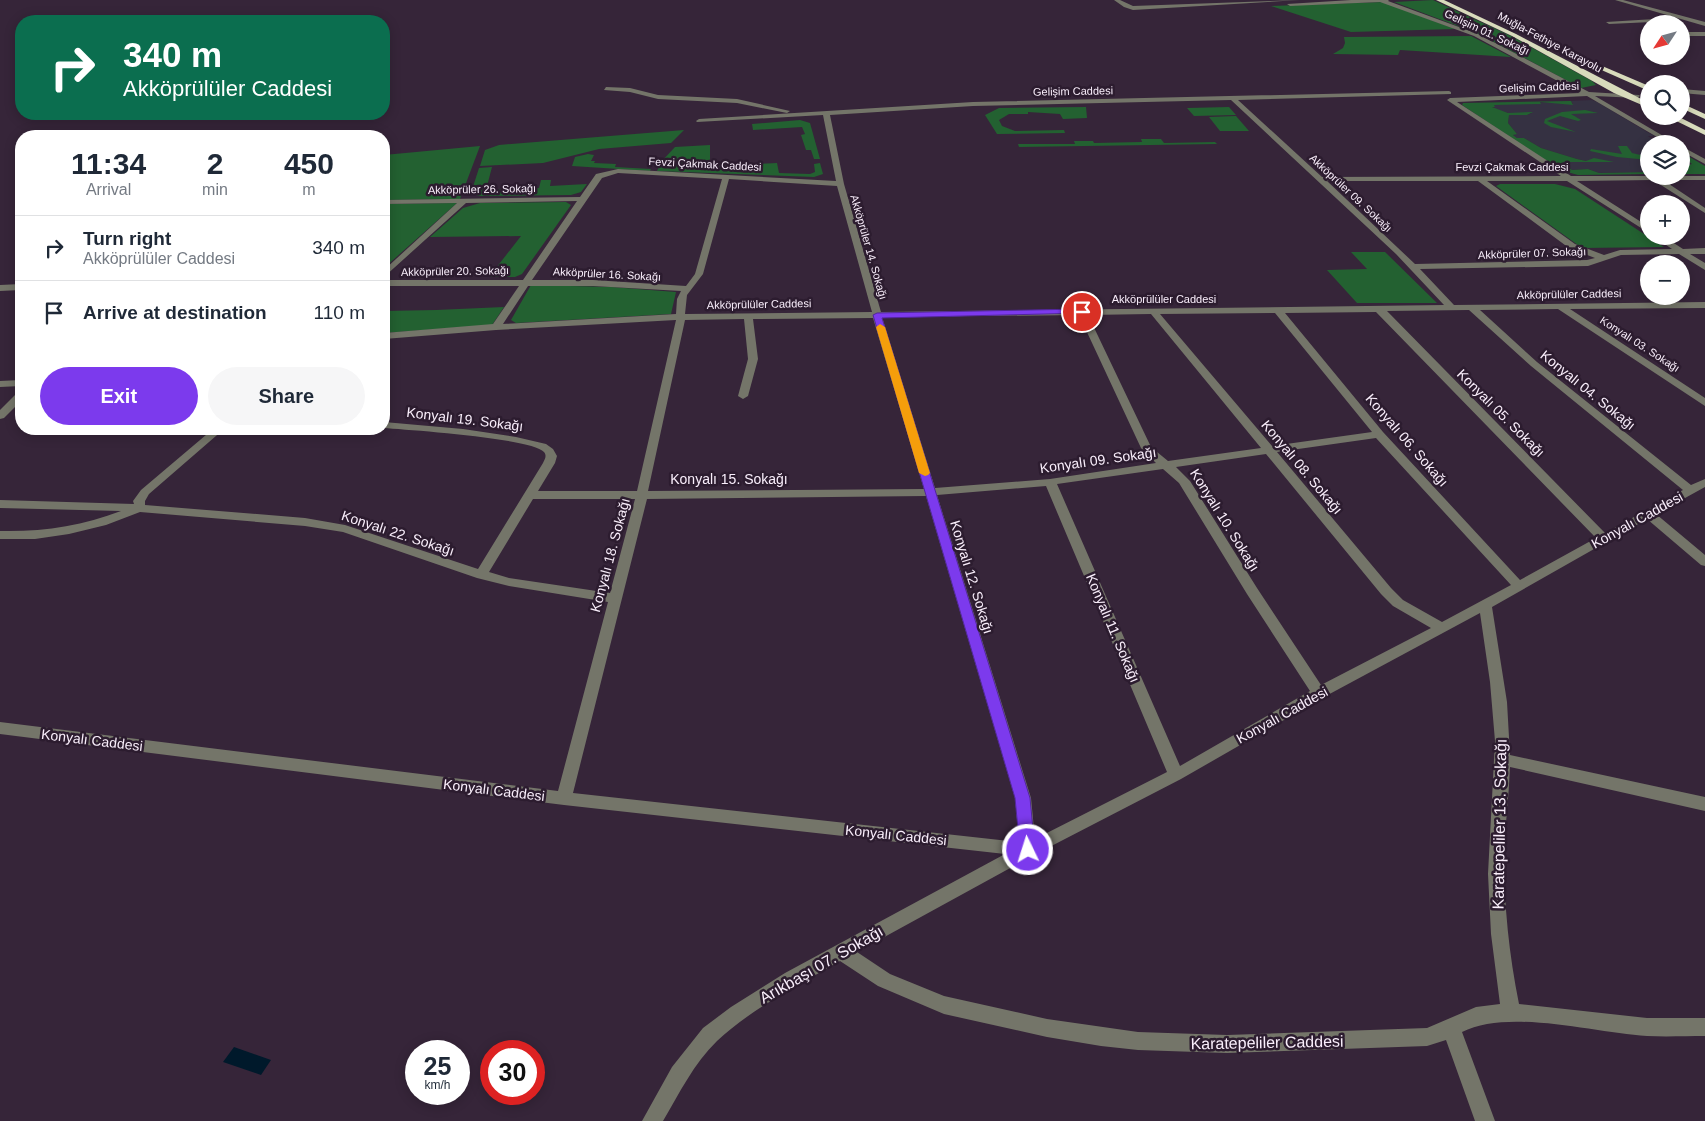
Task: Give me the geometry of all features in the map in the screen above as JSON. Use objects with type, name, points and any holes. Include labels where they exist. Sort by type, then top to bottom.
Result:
[{"type":"highway","name":"Muğla-Fethiye Karayolu","points":[[1439,0],[1514,35],[1640,102]]},
{"type":"highway","name":"Muğla-Fethiye Karayolu","points":[[1449,0],[1551,46]]},
{"type":"highway","name":"Muğla-Fethiye Karayolu","points":[[1559,50],[1640,85]]},
{"type":"highway","points":[[1614,88],[1634,85],[1640,86]]},
{"type":"highway","points":[[1614,88],[1637,96]]},
{"type":"highway","points":[[1690,110],[1705,118]]},
{"type":"highway","points":[[1689,125],[1705,133]]},
{"type":"street","points":[[1116,0],[1133,8],[1298,0]]},
{"type":"street","points":[[1307,0],[1313,3]]},
{"type":"street","name":"Gelişim 01. Sokağı","points":[[1381,0],[1465,30],[1581,90],[1658,135]]},
{"type":"street","points":[[1255,1],[1268,5],[1327,1],[1396,0]]},
{"type":"street","points":[[1617,0],[1671,15]]},
{"type":"street","points":[[1690,20],[1705,20]]},
{"type":"street","points":[[1690,20],[1705,24]]},
{"type":"street","points":[[1609,22],[1640,21]]},
{"type":"street","points":[[1690,34],[1705,34]]},
{"type":"street","name":"Gelişim Caddesi","points":[[1449,97],[1614,88]]},
{"type":"street","points":[[606,89],[630,90],[658,97],[737,102],[803,114]]},
{"type":"street","points":[[1690,91],[1705,93]]},
{"type":"street","name":"Gelişim Caddesi","points":[[699,121],[973,104],[1231,97],[1637,96]]},
{"type":"street","name":"Akköprüler 09. Sokağı","points":[[1231,97],[1413,267],[1452,308]]},
{"type":"street","points":[[1449,97],[1640,225]]},
{"type":"street","name":"Akköprüler 14. Sokağı","points":[[826,112],[840,184],[877,315]]},
{"type":"street","points":[[1690,153],[1705,162]]},
{"type":"street","name":"Fevzi Çakmak Caddesi","points":[[496,327],[599,176],[612,172],[726,176],[840,184]]},
{"type":"street","points":[[686,290],[696,281],[699,274],[726,176]]},
{"type":"street","name":"Fevzi Çakmak Caddesi","points":[[1319,179],[1640,178]]},
{"type":"street","name":"Fevzi Çakmak Caddesi","points":[[1690,178],[1705,178]]},
{"type":"street","points":[[1480,179],[1572,246],[1603,258]]},
{"type":"street","points":[[1665,185],[1705,211]]},
{"type":"street","name":"Akköprüler 26. Sokağı","points":[[390,202],[582,199]]},
{"type":"street","points":[[390,269],[464,201]]},
{"type":"street","points":[[1671,245],[1705,267]]},
{"type":"street","name":"Akköprüler 07. Sokağı","points":[[1413,267],[1588,263],[1620,253],[1705,251]]},
{"type":"street","name":"Akköprüler 16. Sokağı","points":[[527,282],[593,283],[686,290]]},
{"type":"street","name":"Akköprüler 20. Sokağı","points":[[390,283],[527,282]]},
{"type":"street","points":[[0,288],[15,288]]},
{"type":"street","name":"Konyalı 18. Sokağı","points":[[564,799],[642,494],[681,317],[680,299],[686,290]]},
{"type":"street","name":"Akköprülüler Caddesi","points":[[390,336],[496,327],[681,317],[1705,305]]},
{"type":"street","name":"Konyalı 03. Sokağı","points":[[1560,307],[1705,402]]},
{"type":"street","name":"Konyalı 05. Sokağı","points":[[1378,308],[1604,539]]},
{"type":"street","name":"Konyalı 04. Sokağı","points":[[1472,308],[1571,395],[1690,490]]},
{"type":"street","name":"Konyalı 06. Sokağı","points":[[1278,310],[1380,434],[1519,586]]},
{"type":"street","name":"Konyalı 08. Sokağı","points":[[1153,311],[1386,591],[1398,603],[1441,628]]},
{"type":"street","name":"Konyalı 10. Sokağı","points":[[1082,312],[1146,448],[1184,481],[1252,591],[1319,693]]},
{"type":"street","name":"Konyalı 12. Sokağı","points":[[877,315],[1023,798],[1028,850]]},
{"type":"street","points":[[743,396],[753,359],[748,316]]},
{"type":"street","points":[[0,384],[15,383]]},
{"type":"street","points":[[0,416],[15,401]]},
{"type":"street","name":"Konyalı 19. Sokağı","points":[[390,426],[463,432],[542,446],[549,451],[551,456],[528,495]]},
{"type":"street","name":"Konyalı 09. Sokağı","points":[[931,492],[1050,482],[1380,434]]},
{"type":"street","points":[[0,535],[28,535],[71,531],[101,523],[140,508],[139,501],[145,492],[212,435]]},
{"type":"street","name":"Konyalı 11. Sokağı","points":[[1050,482],[1176,775]]},
{"type":"street","name":"Konyalı Caddesi","points":[[0,728],[564,799],[1028,850],[1176,775],[1319,693],[1485,605],[1705,482]]},
{"type":"street","name":"Konyalı 15. Sokağı","points":[[528,495],[931,492]]},
{"type":"street","points":[[481,575],[528,495]]},
{"type":"street","name":"Konyalı 22. Sokağı","points":[[0,504],[140,508],[229,514],[336,528],[481,575],[523,585],[614,598]]},
{"type":"street","points":[[1648,514],[1705,562]]},
{"type":"street","name":"Karatepeliler 13. Sokağı","points":[[1485,605],[1497,687],[1503,759],[1496,853],[1496,904],[1502,970],[1511,1012]]},
{"type":"street","points":[[1503,759],[1705,804]]},
{"type":"street","name":"Arıkbaşı 07. Sokağı","points":[[652,1121],[679,1074],[710,1035],[738,1013],[791,979],[1028,850]]},
{"type":"street","name":"Karatepeliler Caddesi","points":[[841,952],[884,980],[944,1005],[1047,1028],[1138,1042],[1236,1044],[1427,1037],[1451,1030],[1472,1018],[1511,1012],[1647,1027],[1705,1027]]},
{"type":"street","points":[[1451,1030],[1485,1121]]},
{"type":"shaded area","points":[[1592,100],[1597,102],[1652,135],[1640,135],[1640,172],[1599,173],[1588,169],[1572,170],[1561,162],[1611,161],[1577,159],[1541,148],[1524,138],[1517,138],[1512,134],[1517,134],[1508,123],[1509,115],[1527,115],[1532,113],[1508,113],[1492,108],[1495,107],[1493,105],[1538,102],[1573,104],[1571,101]]},
{"type":"green space","points":[[1433,0],[1511,36],[1596,85],[1581,88],[1479,34],[1394,2]]},
{"type":"green space","points":[[1383,2],[1455,29],[1351,32],[1271,6]]},
{"type":"green space","points":[[1471,36],[1511,57],[1400,50],[1398,55],[1333,54],[1343,48],[1345,43],[1344,37]]},
{"type":"green space","points":[[1571,101],[1573,105],[1540,102],[1541,104],[1494,105],[1495,107],[1492,107],[1508,113],[1533,112],[1527,115],[1509,115],[1508,123],[1517,134],[1513,135],[1517,138],[1524,138],[1541,148],[1577,159],[1586,161],[1594,158],[1614,162],[1562,162],[1572,170],[1588,169],[1599,173],[1640,172],[1640,174],[1578,175],[1560,170],[1462,105],[1463,103]]},
{"type":"green space","points":[[1086,107],[1087,118],[1063,119],[1060,114],[1028,112],[1028,114],[1009,114],[999,120],[1002,126],[1015,131],[1064,130],[1065,133],[997,134],[985,115],[999,108]]},
{"type":"green space","points":[[1229,107],[1236,115],[1194,116],[1187,108]]},
{"type":"green space","points":[[1585,110],[1598,113],[1571,114],[1581,120],[1578,121],[1560,116],[1547,121],[1576,132],[1551,127],[1544,123],[1545,119],[1562,112]]},
{"type":"green space","points":[[1236,116],[1249,131],[1220,131],[1209,117]]},
{"type":"green space","points":[[800,120],[810,123],[820,159],[814,159],[811,150],[806,150],[801,135],[805,134],[802,127],[753,130],[752,124]]},
{"type":"green space","points":[[684,130],[671,143],[599,149],[543,163],[480,166],[485,150],[499,145]]},
{"type":"green space","points":[[1141,139],[1161,139],[1164,143],[1215,142],[1217,144],[1019,147],[1018,144],[1075,144],[1074,141],[1093,141],[1094,143],[1142,142]]},
{"type":"green space","points":[[710,145],[710,166],[777,163],[779,173],[810,174],[815,172],[814,164],[820,163],[823,174],[814,177],[657,171],[661,162],[675,147]]},
{"type":"green space","points":[[480,146],[460,199],[390,200],[390,154]]},
{"type":"green space","points":[[1618,146],[1627,146],[1632,153],[1640,155],[1640,159],[1617,157],[1590,151],[1591,149],[1622,154]]},
{"type":"green space","points":[[588,154],[594,155],[591,161],[595,161],[594,163],[616,164],[615,167],[651,169],[650,171],[572,166],[575,157]]},
{"type":"green space","points":[[1690,157],[1705,166],[1705,174],[1690,174],[1690,165],[1692,164],[1690,163]]},
{"type":"green space","points":[[492,167],[486,190],[539,188],[541,180],[551,180],[550,186],[587,184],[581,192],[571,195],[479,196],[471,193],[479,168]]},
{"type":"green space","points":[[1500,184],[1555,184],[1575,189],[1640,231],[1640,245],[1661,245],[1664,247],[1582,248],[1496,186]]},
{"type":"green space","points":[[566,202],[571,205],[522,274],[515,277],[489,277],[521,236],[430,237],[463,208],[480,203]]},
{"type":"green space","points":[[457,203],[390,263],[390,204]]},
{"type":"green space","points":[[1351,252],[1385,252],[1437,303],[1357,303],[1327,270],[1367,269]]},
{"type":"green space","points":[[531,285],[611,287],[676,292],[671,314],[516,323],[511,320]]},
{"type":"green space","points":[[504,307],[492,325],[390,333],[390,311]]},
{"type":"water","points":[[234,1047],[271,1060],[261,1075],[223,1062]]},
{"type":"slow traffic","points":[[880,327],[925,473]]},
{"type":"route","points":[[1028,850],[1023,798],[877,315],[1082,312]]}]
